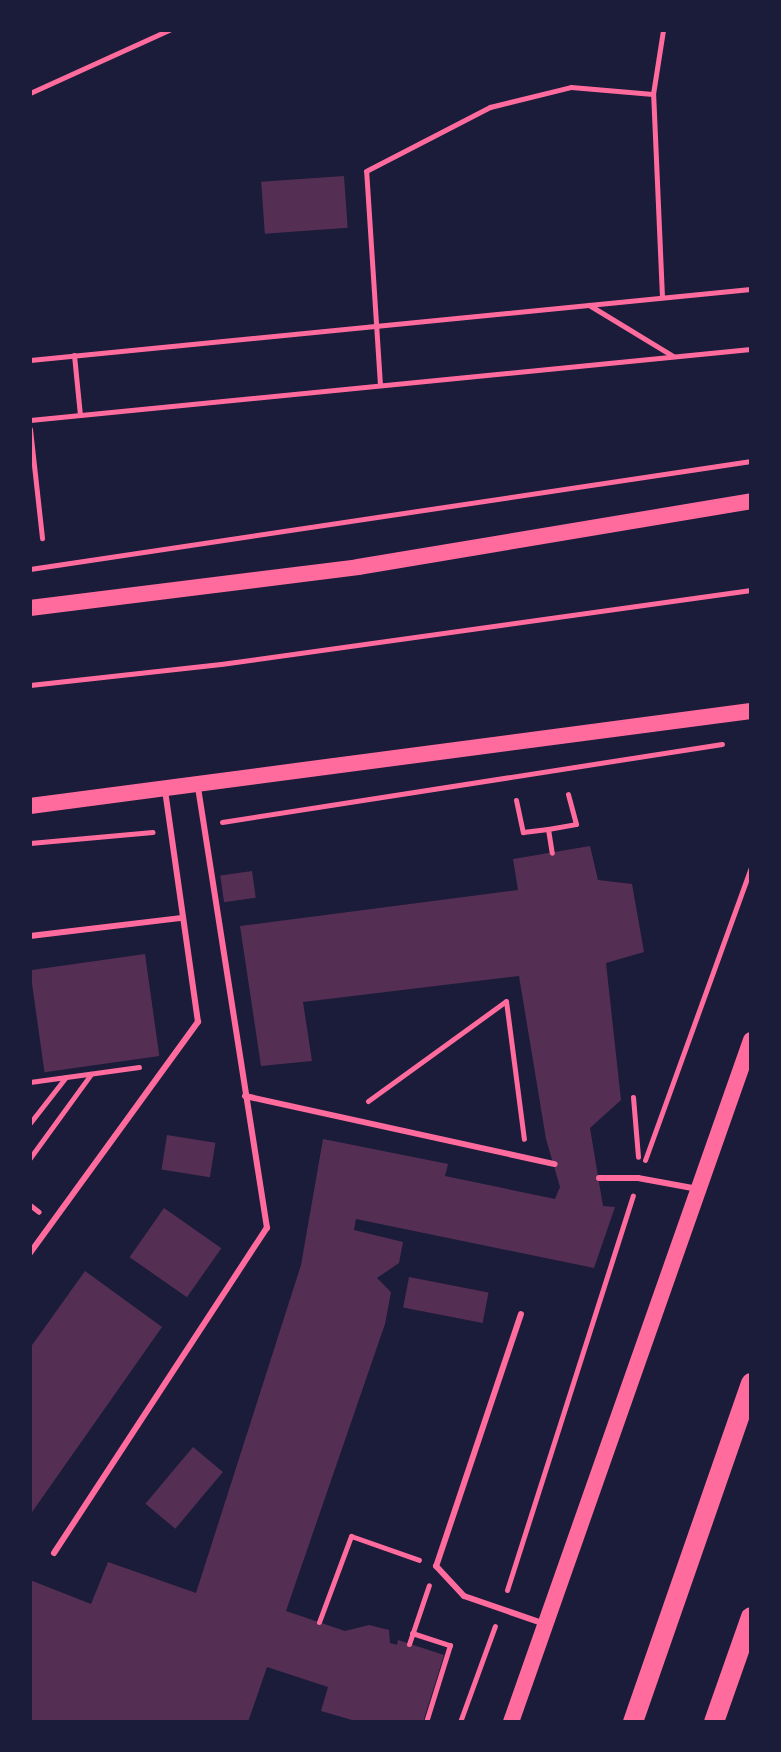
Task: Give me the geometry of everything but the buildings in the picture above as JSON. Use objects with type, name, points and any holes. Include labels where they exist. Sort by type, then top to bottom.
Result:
[{"type":"main road","points":[[30,608],[358,567],[751,501]]},
{"type":"main road","points":[[30,806],[751,711]]},
{"type":"main road","points":[[511,1722],[751,1040]]},
{"type":"main road","points":[[633,1722],[751,1383]]},
{"type":"main road","points":[[714,1722],[751,1617]]},
{"type":"lane","points":[[54,1553],[267,1228],[198,785]]},
{"type":"lane","points":[[30,1253],[198,1022],[164,789]]},
{"type":"lane","points":[[30,936],[182,918]]},
{"type":"lane","points":[[245,1096],[555,1164]]},
{"type":"lane","points":[[599,1178],[638,1178],[698,1189]]},
{"type":"lane","points":[[521,1314],[436,1566],[464,1596],[546,1624]]},
{"type":"path","points":[[30,93],[169,30]]},
{"type":"path","points":[[662,297],[653,94],[663,30]]},
{"type":"path","points":[[380,385],[366,171],[490,107],[571,87],[653,94]]},
{"type":"path","points":[[30,360],[751,289]]},
{"type":"path","points":[[589,305],[675,357]]},
{"type":"path","points":[[30,420],[751,349]]},
{"type":"path","points":[[74,355],[80,415]]},
{"type":"path","points":[[30,429],[42,538]]},
{"type":"path","points":[[30,569],[751,461]]},
{"type":"path","points":[[30,685],[221,664],[751,590]]},
{"type":"path","points":[[204,825],[735,742]]},
{"type":"path","points":[[516,800],[523,832],[576,824],[568,794]]},
{"type":"path","points":[[548,829],[552,853]]},
{"type":"path","points":[[30,843],[170,830]]},
{"type":"path","points":[[460,1722],[501,1610],[638,1178],[751,867]]},
{"type":"path","points":[[345,1118],[506,1001],[526,1158]]},
{"type":"path","points":[[30,1082],[168,1063]]},
{"type":"path","points":[[30,1158],[91,1073]]},
{"type":"path","points":[[30,1123],[66,1077]]},
{"type":"path","points":[[633,1097],[638,1178]]},
{"type":"path","points":[[319,1622],[351,1536],[436,1566],[409,1644]]},
{"type":"path","points":[[412,1633],[450,1645],[426,1722]]}]
